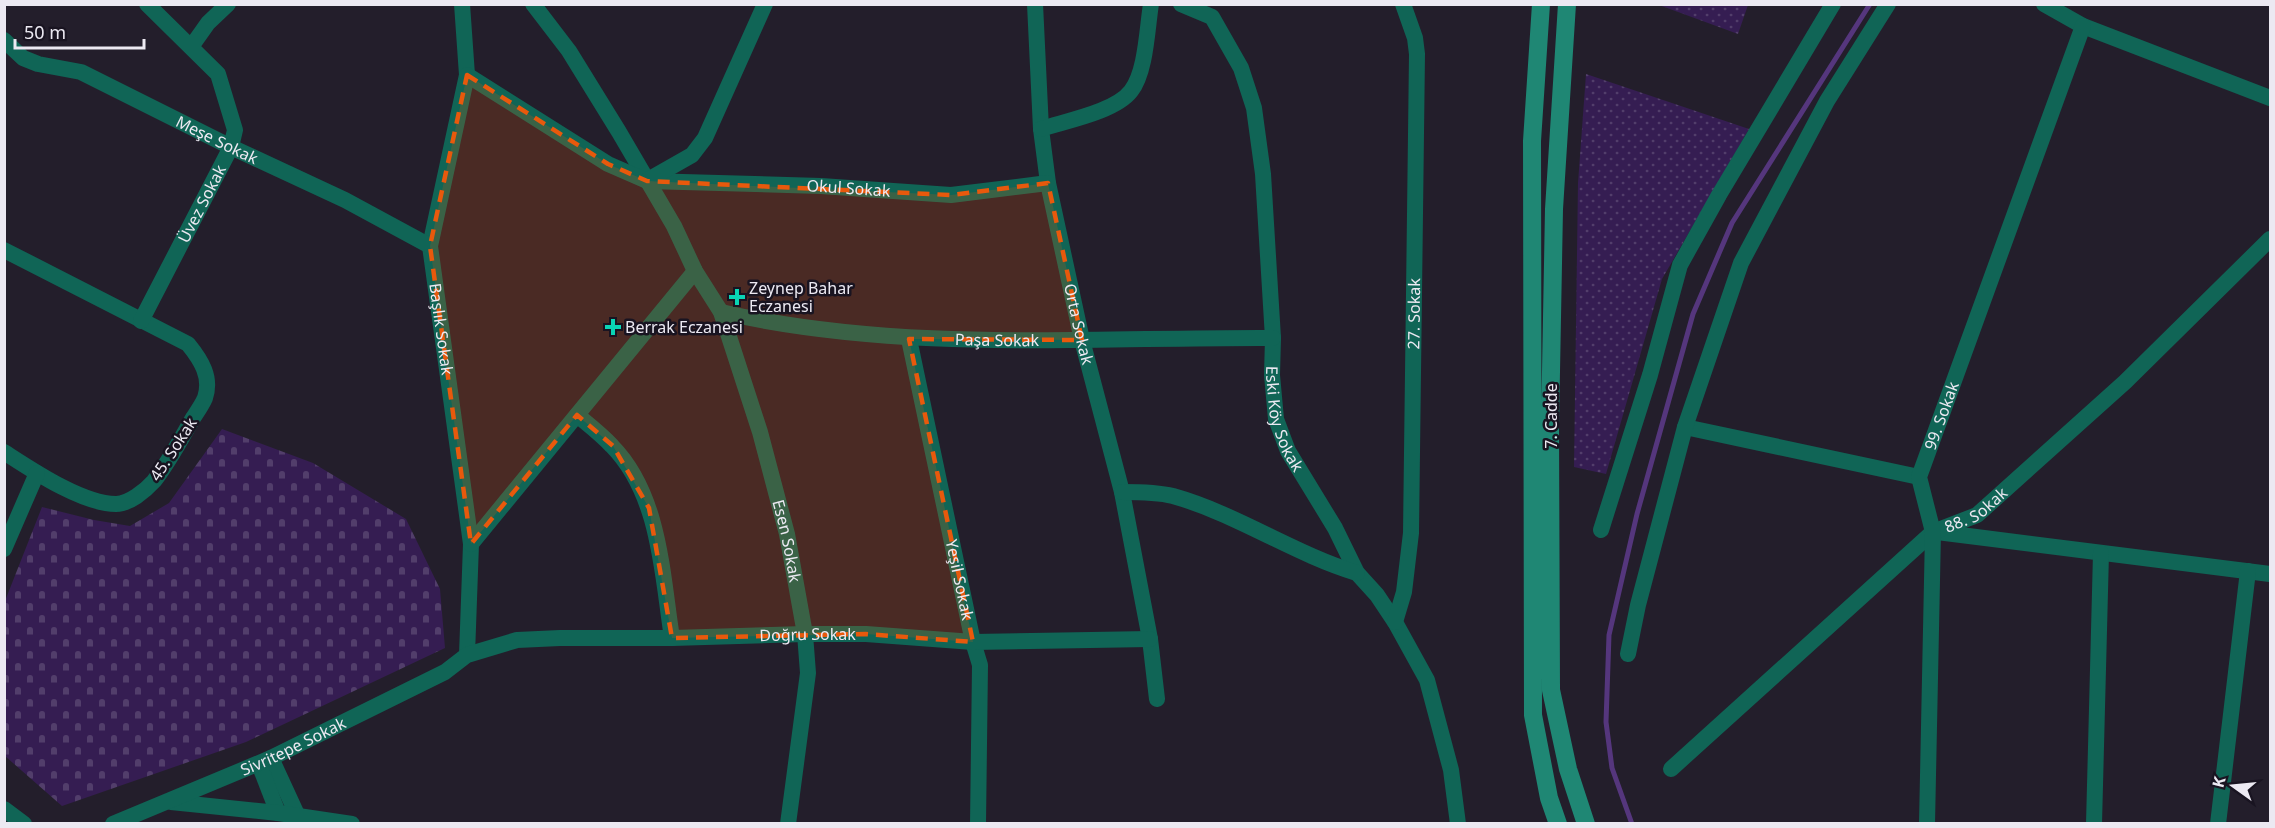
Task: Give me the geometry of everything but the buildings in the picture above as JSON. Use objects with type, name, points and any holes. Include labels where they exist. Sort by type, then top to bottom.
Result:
[{"type":"main road","name":"7. Cadde","points":[[1541,4],[1532,141],[1533,715],[1550,798],[1558,824]]},
{"type":"main road","name":"7. Cadde","points":[[1567,4],[1554,209],[1550,426],[1551,690],[1568,769],[1586,824]]},
{"type":"street","name":"Üvez Sokak","points":[[141,321],[231,147],[235,130],[218,74],[147,4]]},
{"type":"street","points":[[191,47],[208,23],[228,4]]},
{"type":"street","name":"Başlık Sokak","points":[[462,4],[467,75],[430,246],[471,544],[467,655]]},
{"type":"street","name":"Esen Sokak","points":[[533,4],[568,51],[674,226],[695,271],[721,312],[760,432],[787,534],[805,634],[808,673],[788,824]]},
{"type":"street","points":[[467,75],[608,164],[647,181],[692,155],[705,138],[765,4]]},
{"type":"street","name":"Orta Sokak","points":[[1035,4],[1041,129],[1048,183],[1082,340],[1122,492],[1150,639],[1157,699]]},
{"type":"street","points":[[1041,129],[1119,103],[1131,91],[1140,72],[1151,4]]},
{"type":"street","name":"Eski Köy Sokak","points":[[1181,4],[1212,17],[1241,68],[1254,108],[1263,174],[1276,419],[1288,451],[1335,528],[1358,573],[1395,622],[1427,680],[1451,770],[1458,824]]},
{"type":"street","name":"27. Sokak","points":[[1395,622],[1404,592],[1411,533],[1417,90],[1415,38],[1403,4]]},
{"type":"street","points":[[1601,530],[1650,375],[1680,265],[1833,4]]},
{"type":"street","points":[[1628,654],[1638,605],[1685,427],[1741,263],[1827,101],[1888,4]]},
{"type":"street","points":[[2044,4],[2083,26],[2271,98]]},
{"type":"street","name":"99. Sokak","points":[[1919,477],[2083,26]]},
{"type":"street","name":"Meşe Sokak","points":[[4,40],[23,58],[38,64],[81,72],[231,147],[345,200],[430,246]]},
{"type":"street","name":"Okul Sokak","points":[[647,181],[821,186],[951,195],[1048,183]]},
{"type":"street","name":"88. Sokak","points":[[1671,769],[1933,532],[1977,515],[2125,382],[2271,238]]},
{"type":"street","name":"45. Sokak","points":[[4,250],[188,344],[202,360],[206,376],[205,398],[153,482],[131,500],[118,504],[99,502],[38,473],[4,452]]},
{"type":"street","points":[[471,544],[695,271]]},
{"type":"street","name":"Paşa Sokak","points":[[721,312],[770,323],[909,339],[1273,338]]},
{"type":"street","name":"Yeşil Sokak","points":[[909,339],[973,642],[980,665],[978,824]]},
{"type":"street","points":[[577,415],[613,446],[633,474],[649,508],[672,638]]},
{"type":"street","points":[[1685,427],[1919,477],[1933,532],[1928,824]]},
{"type":"street","points":[[4,549],[38,473]]},
{"type":"street","points":[[1122,492],[1171,496],[1195,504],[1328,564],[1358,573]]},
{"type":"street","points":[[1933,532],[2271,574]]},
{"type":"street","points":[[2094,824],[2101,552]]},
{"type":"street","points":[[2218,824],[2248,571]]},
{"type":"street","name":"Doğru Sokak","points":[[467,655],[517,640],[560,638],[866,634],[973,642],[1150,639]]},
{"type":"street","name":"Sivritepe Sokak","points":[[113,824],[265,761],[445,672],[467,655]]},
{"type":"street","points":[[265,761],[278,813]]},
{"type":"street","points":[[265,761],[300,819]]},
{"type":"street","points":[[167,802],[278,813],[300,819],[352,824]]},
{"type":"street","points":[[4,809],[24,824]]},
{"type":"highlighted area","points":[[467,75],[608,164],[647,181],[951,195],[1048,183],[1082,340],[909,339],[973,642],[866,634],[672,638],[649,508],[613,446],[577,415],[471,544],[430,246]]},
{"type":"green space","points":[[1659,5],[1748,5],[1738,34]]},
{"type":"green space","points":[[1586,74],[1749,129],[1662,279],[1606,474],[1574,467],[1578,183]]},
{"type":"green space","points":[[222,429],[313,463],[406,519],[440,589],[445,648],[246,742],[62,806],[5,756],[5,601],[42,507],[130,526],[169,503]]},
{"type":"waterway","points":[[1632,824],[1612,768],[1606,722],[1609,635],[1637,514],[1693,314],[1732,223],[1870,4]]},
{"type":"place","name":"Zeynep Bahar Eczanesi","points":[[737,297]]},
{"type":"place","name":"Berrak Eczanesi","points":[[613,327]]}]
